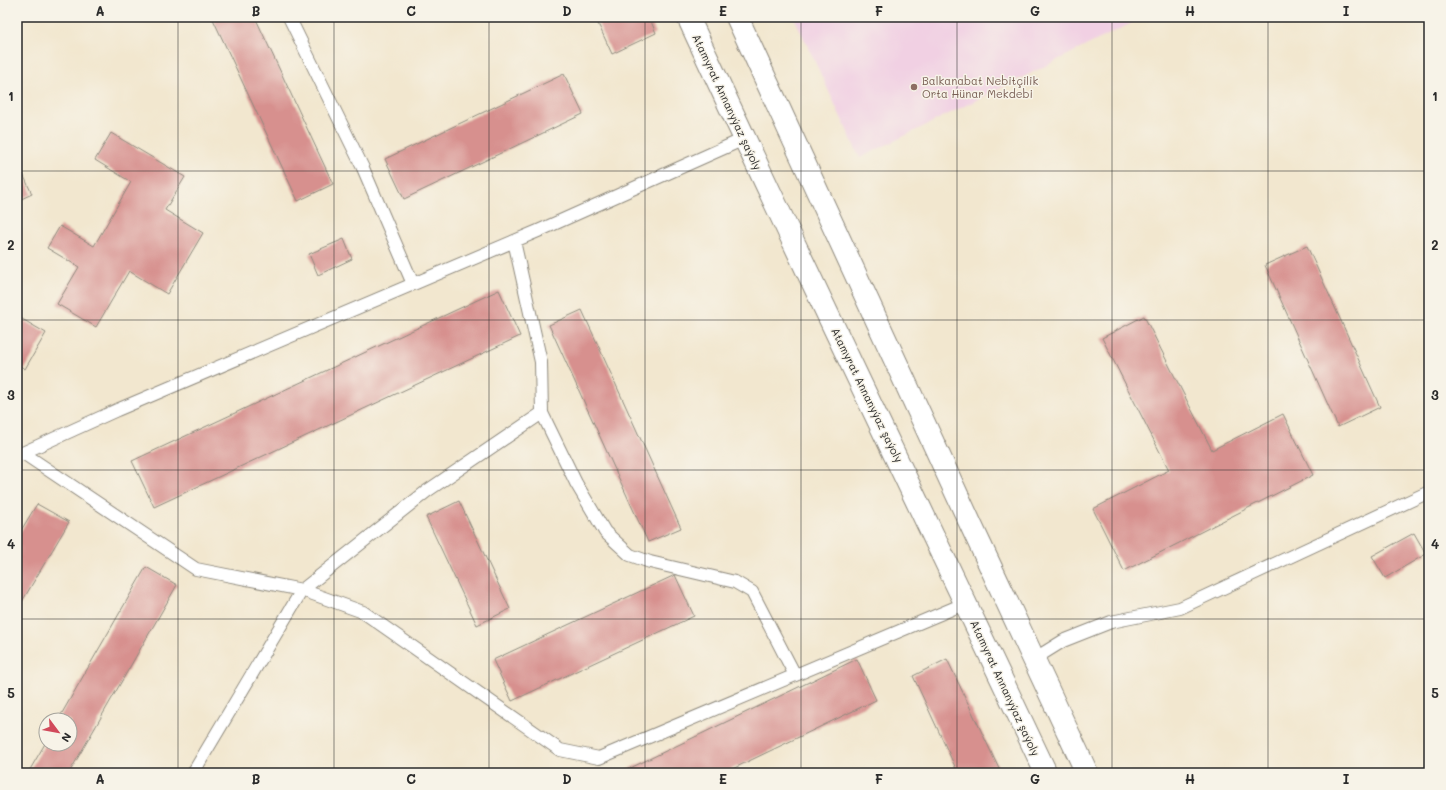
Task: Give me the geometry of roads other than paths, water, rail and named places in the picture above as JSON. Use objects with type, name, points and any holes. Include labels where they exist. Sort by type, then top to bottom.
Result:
[{"type":"street","name":"Atamyrat Annanyýaz şaýoly","points":[[688,17],[744,140],[1046,773]]},
{"type":"street","points":[[737,17],[967,518],[1087,773]]},
{"type":"lane","points":[[289,17],[363,168],[413,284]]},
{"type":"lane","points":[[20,454],[117,410],[514,241],[744,140]]},
{"type":"lane","points":[[514,241],[541,362],[542,413],[576,483],[605,532],[630,555],[650,562],[735,582],[752,592],[795,675]]},
{"type":"lane","points":[[193,773],[302,590],[427,491],[542,413]]},
{"type":"lane","points":[[20,454],[196,569],[302,590],[362,612],[560,750],[599,758],[966,603]]},
{"type":"lane","points":[[1034,659],[1063,641],[1111,622],[1180,608],[1429,492]]},
{"type":"place","name":"Balkanabat Nebitçilik Orta Hünar Mekdebi","points":[[914,87]]}]
